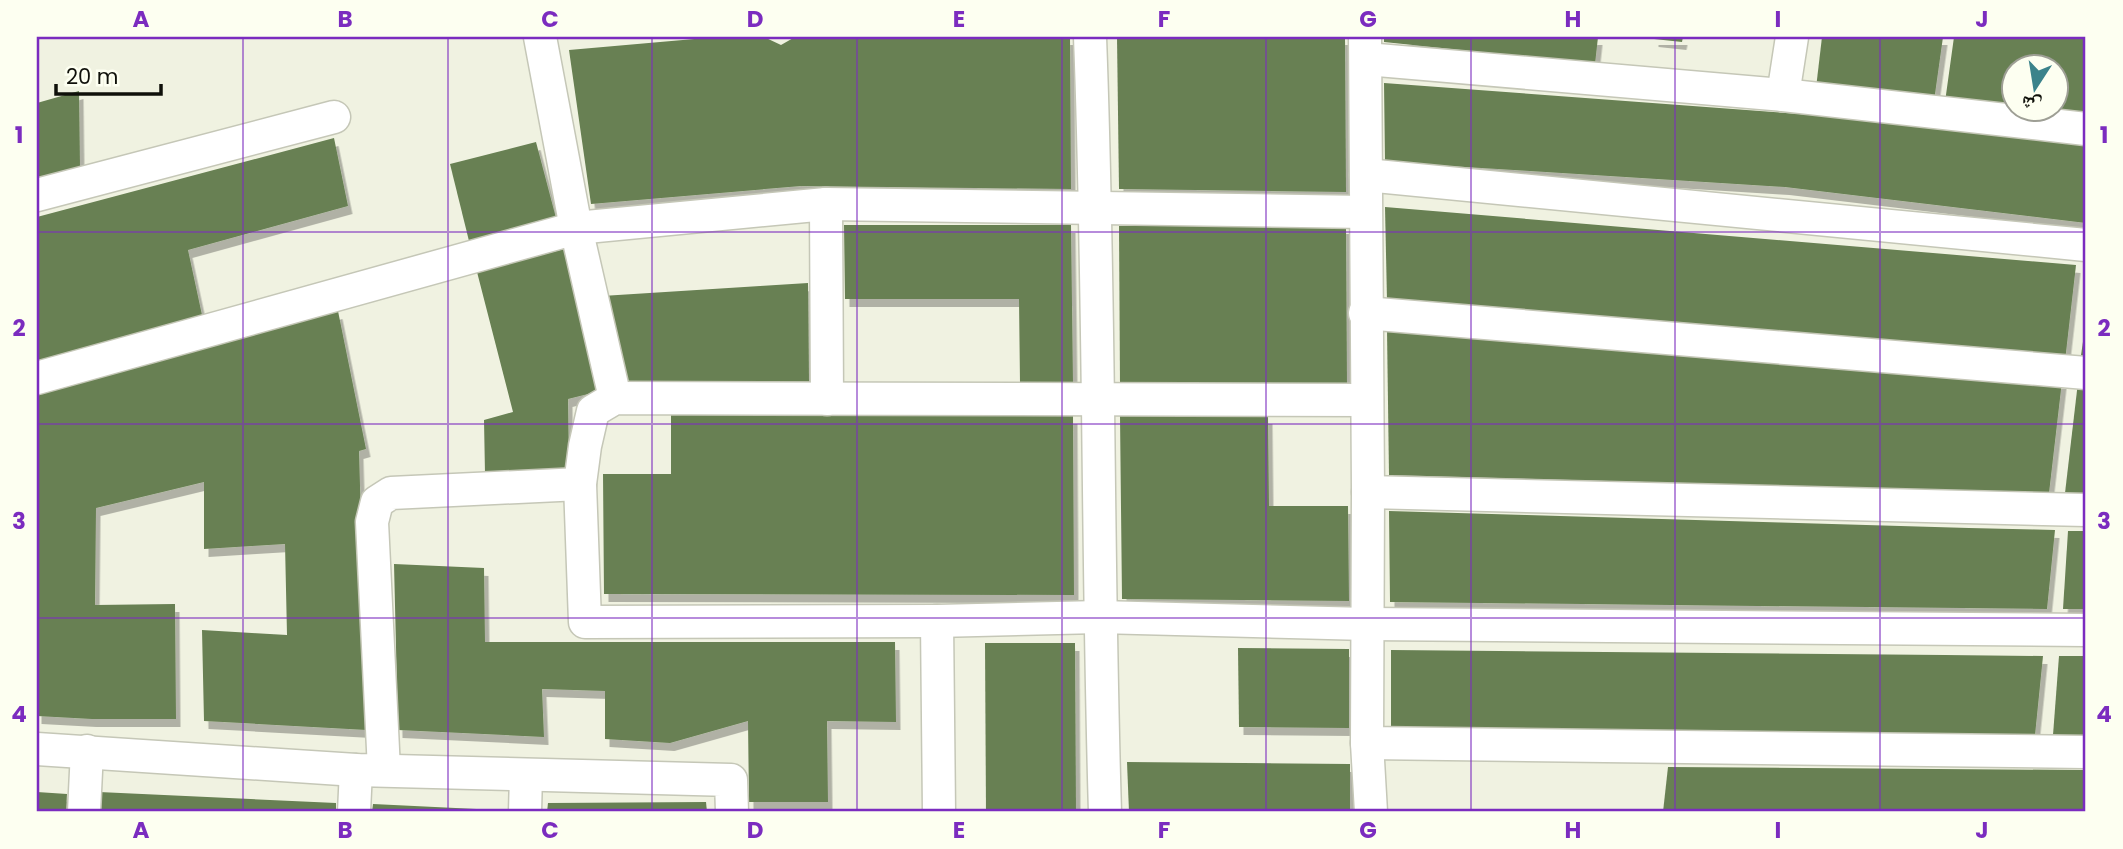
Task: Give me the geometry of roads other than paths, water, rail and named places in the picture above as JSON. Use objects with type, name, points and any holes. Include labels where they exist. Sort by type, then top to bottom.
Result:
[{"type":"street","points":[[540,37],[576,228],[615,398]]},
{"type":"street","points":[[1090,37],[1097,208],[1099,617],[1105,812]]},
{"type":"street","points":[[1783,95],[1792,37]]},
{"type":"street","points":[[1371,812],[1367,743],[1366,48],[2086,129]]},
{"type":"street","points":[[37,195],[334,117]]},
{"type":"street","points":[[1366,175],[2086,245]]},
{"type":"street","points":[[826,204],[827,399]]},
{"type":"street","points":[[37,378],[576,228],[826,204],[1365,212]]},
{"type":"street","points":[[1365,313],[2086,373]]},
{"type":"street","points":[[1367,400],[615,398],[593,411],[585,446],[580,484],[585,622],[937,621],[1099,617],[1367,624],[2086,630]]},
{"type":"street","points":[[354,812],[370,770],[372,522],[377,502],[391,493],[580,484]]},
{"type":"street","points":[[1368,492],[2086,510]]},
{"type":"street","points":[[937,621],[939,812]]},
{"type":"street","points":[[1367,743],[2086,752]]},
{"type":"street","points":[[37,749],[370,770],[731,780],[732,812]]},
{"type":"street","points":[[83,812],[87,751]]},
{"type":"street","points":[[526,775],[526,812]]}]
